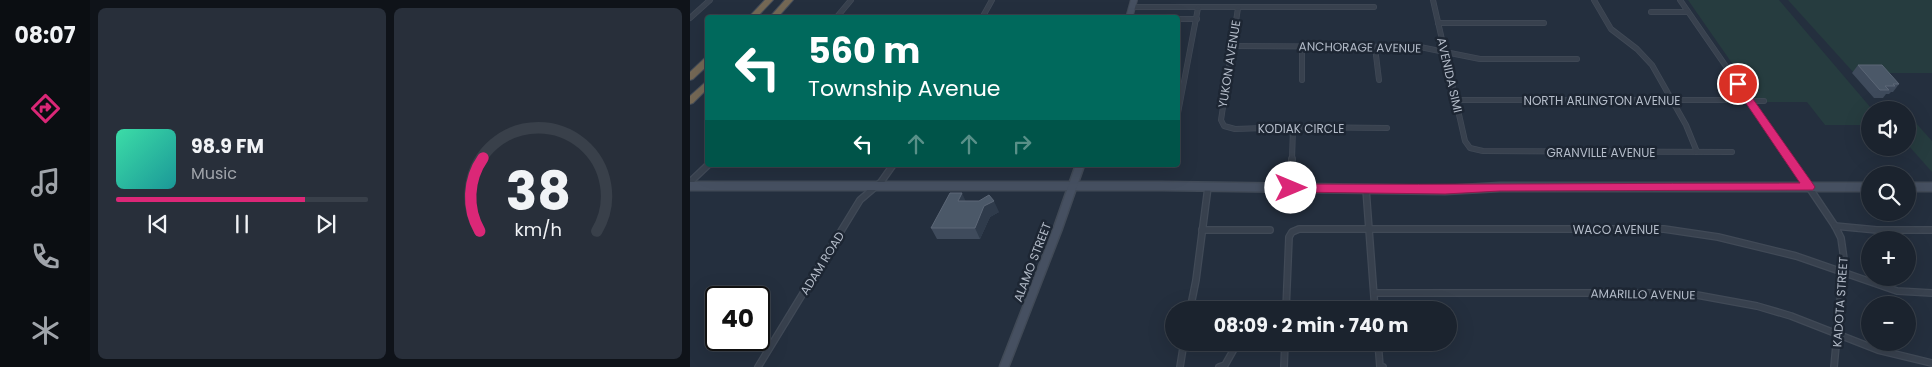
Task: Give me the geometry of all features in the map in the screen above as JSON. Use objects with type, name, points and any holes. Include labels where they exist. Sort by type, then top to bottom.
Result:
[{"type":"highway","points":[[754,15],[769,0]]},
{"type":"highway","points":[[775,15],[790,0]]},
{"type":"highway","points":[[690,77],[705,63]]},
{"type":"highway","points":[[690,101],[705,86]]},
{"type":"street","points":[[690,18],[710,0]]},
{"type":"street","points":[[838,15],[851,0]]},
{"type":"street","points":[[984,15],[992,0]]},
{"type":"street","points":[[1130,15],[1134,0]]},
{"type":"street","points":[[1298,0],[1298,8]]},
{"type":"street","name":"AVENIDA SIMI","points":[[1433,0],[1465,141],[1470,148]]},
{"type":"street","points":[[1594,0],[1611,29],[1646,58],[1686,125],[1697,152]]},
{"type":"street","name":"KADOTA STREET","points":[[1680,0],[1835,226],[1844,249],[1834,367]]},
{"type":"street","points":[[1132,7],[1374,7]]},
{"type":"street","points":[[1180,103],[1198,8]]},
{"type":"street","name":"YUKON AVENUE","points":[[1220,120],[1238,8]]},
{"type":"street","points":[[1651,12],[1688,12]]},
{"type":"street","points":[[1180,19],[1197,19]]},
{"type":"street","points":[[1438,23],[1544,23]]},
{"type":"street","name":"ANCHORAGE AVENUE","points":[[1232,46],[1420,47],[1480,59],[1577,59]]},
{"type":"street","points":[[1302,46],[1302,80]]},
{"type":"street","points":[[1375,46],[1379,80]]},
{"type":"street","name":"NORTH ARLINGTON AVENUE","points":[[1456,100],[1764,101]]},
{"type":"street","name":"KODIAK CIRCLE","points":[[1220,120],[1224,126],[1235,129],[1293,127],[1387,128]]},
{"type":"street","points":[[1291,188],[1293,127]]},
{"type":"street","name":"GRANVILLE AVENUE","points":[[1470,148],[1482,151],[1732,152]]},
{"type":"street","points":[[690,184],[706,167]]},
{"type":"street","name":"ADAM ROAD","points":[[758,367],[860,200],[886,177],[892,167]]},
{"type":"street","name":"ALAMO STREET","points":[[1004,367],[1058,228],[1079,167]]},
{"type":"street","points":[[690,184],[1366,189],[1861,187]]},
{"type":"street","points":[[1192,301],[1208,187]]},
{"type":"street","points":[[1916,187],[1932,187]]},
{"type":"street","points":[[1366,189],[1374,301]]},
{"type":"street","points":[[1835,226],[1877,230],[1932,230]]},
{"type":"street","name":"WACO AVENUE","points":[[1286,301],[1289,237],[1292,232],[1299,229],[1369,228],[1664,229],[1718,237],[1758,246],[1897,291],[1932,293]]},
{"type":"street","points":[[1202,230],[1270,230]]},
{"type":"street","name":"AMARILLO AVENUE","points":[[1374,293],[1686,293],[1757,306],[1878,350],[1932,363]]},
{"type":"street","points":[[1180,367],[1183,351]]},
{"type":"street","points":[[1219,367],[1225,365],[1233,351]]},
{"type":"street","points":[[1284,367],[1285,351]]},
{"type":"street","points":[[1379,351],[1382,367]]},
{"type":"green space","points":[[1688,0],[1779,0],[1865,101],[1861,101],[1861,125],[1825,125],[1807,102],[1759,102]]},
{"type":"green space","points":[[1788,0],[1932,0],[1932,73],[1854,73]]},
{"type":"green space","points":[[1916,123],[1932,141],[1932,172],[1916,154]]},
{"type":"building","points":[[1858,65],[1882,65],[1899,84],[1885,86],[1889,90],[1880,90]]},
{"type":"building","points":[[950,193],[962,193],[958,201],[979,201],[989,195],[994,201],[984,206],[975,228],[931,228]]},
{"type":"route","points":[[1291,188],[1445,190],[1500,187],[1809,187],[1738,84]]}]
